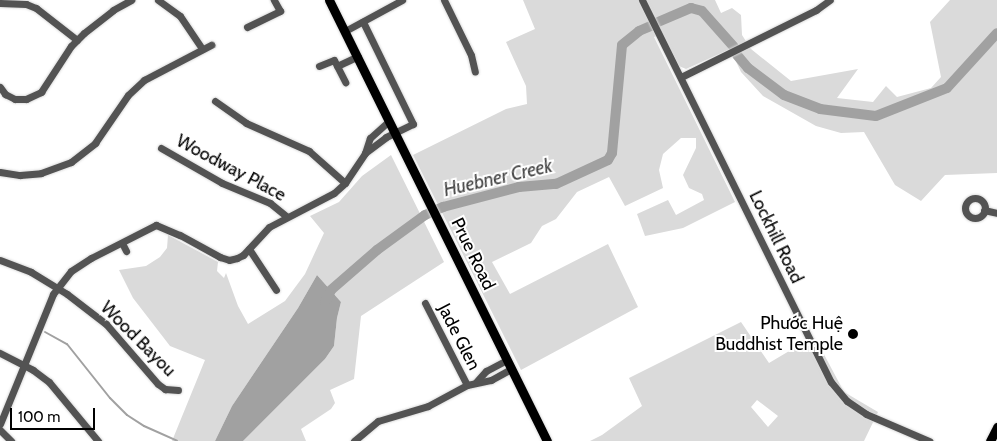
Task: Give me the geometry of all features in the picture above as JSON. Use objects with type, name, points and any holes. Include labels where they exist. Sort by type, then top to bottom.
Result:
[{"type":"main road","name":"Prue Road","points":[[329,0],[547,441]]},
{"type":"main road","points":[[990,441],[997,427]]},
{"type":"street","points":[[0,87],[5,94],[15,99],[26,99],[41,92],[77,40],[98,21],[131,0]]},
{"type":"street","points":[[158,0],[180,16],[202,49]]},
{"type":"street","points":[[248,27],[280,11],[274,0]]},
{"type":"street","points":[[345,31],[402,0]]},
{"type":"street","points":[[444,0],[471,55],[475,72]]},
{"type":"street","name":"Lockhill Road","points":[[642,0],[831,382],[847,401],[866,414],[929,441]]},
{"type":"street","points":[[681,77],[816,10],[830,0]]},
{"type":"street","points":[[0,3],[26,4],[36,8],[77,40]]},
{"type":"street","points":[[364,22],[413,124],[394,133],[365,153]]},
{"type":"street","points":[[0,172],[30,174],[51,170],[70,162],[95,143],[128,95],[144,80],[211,45]]},
{"type":"street","points":[[337,66],[358,56]]},
{"type":"street","points":[[319,66],[332,60],[337,66],[344,82]]},
{"type":"street","points":[[215,102],[246,123],[309,150],[345,182]]},
{"type":"street","points":[[0,424],[25,366],[44,314],[57,287],[71,271],[91,258],[156,225],[180,235],[220,257],[229,260],[237,258],[249,249],[269,227],[286,216],[322,200],[345,182],[365,153],[372,135],[389,121]]},
{"type":"street","points":[[372,135],[380,143]]},
{"type":"street","name":"Woodway Place","points":[[161,148],[222,183],[270,203],[286,216]]},
{"type":"street","points":[[984,210],[997,213]]},
{"type":"street","points":[[122,243],[126,251]]},
{"type":"street","points":[[249,249],[276,290]]},
{"type":"street","name":"Wood Bayou","points":[[0,260],[31,272],[57,287],[106,324],[158,384],[164,389],[178,390]]},
{"type":"street","name":"Jade Glen","points":[[425,302],[466,385]]},
{"type":"street","points":[[0,352],[49,382],[98,441]]},
{"type":"street","points":[[476,382],[490,369],[507,360]]},
{"type":"street","points":[[490,369],[494,378]]},
{"type":"street","points":[[354,441],[378,421],[428,406],[466,385],[494,378],[511,370]]},
{"type":"street","points":[[0,430],[11,441]]},
{"type":"shaded area","points":[[523,0],[715,0],[721,13],[732,8],[741,15],[742,35],[751,49],[791,81],[858,69],[837,98],[873,102],[886,86],[897,97],[931,88],[941,77],[930,22],[950,0],[997,0],[997,173],[945,175],[921,201],[895,185],[864,132],[841,133],[816,126],[763,96],[741,72],[730,49],[686,69],[679,66],[662,33],[654,37],[735,202],[683,228],[645,236],[637,214],[668,200],[676,215],[704,200],[702,194],[689,188],[683,175],[696,148],[696,138],[681,138],[663,154],[659,170],[663,188],[625,206],[609,177],[577,192],[556,219],[542,226],[531,243],[492,262],[510,294],[608,244],[638,307],[521,370],[413,155],[506,109],[527,104],[526,86],[506,42],[535,29]]},
{"type":"shaded area","points":[[391,155],[444,262],[361,316],[354,379],[330,390],[335,403],[331,409],[301,429],[306,441],[243,441],[325,359],[334,346],[341,302],[317,275],[298,308],[232,406],[215,441],[172,441],[205,360],[170,346],[133,298],[119,270],[146,266],[160,257],[167,248],[168,235],[218,262],[217,271],[224,278],[226,273],[238,306],[248,324],[285,301],[305,274],[324,233],[310,216],[339,202],[362,176]]},
{"type":"shaded area","points":[[317,275],[341,302],[334,346],[325,359],[243,441],[215,441],[232,406],[298,308]]},
{"type":"shaded area","points":[[741,322],[769,363],[801,344],[819,345],[844,392],[878,412],[864,441],[590,441],[602,435],[642,406],[629,378]],"holes":[[[757,400],[778,416],[768,427],[751,407]]]},
{"type":"waterway","name":"Huebner Creek","points":[[658,22],[691,8],[702,11],[734,47]]},
{"type":"waterway","name":"Huebner Creek","points":[[325,302],[331,290],[377,250],[425,215],[443,207],[519,187],[556,184],[608,160],[612,153],[622,45],[639,31],[651,26]]},
{"type":"waterway","name":"Huebner Creek","points":[[737,55],[748,68],[784,95],[820,109],[876,116],[947,88],[997,33]]},
{"type":"waterway","points":[[45,332],[67,344],[110,398],[127,415],[144,426],[177,441]]},
{"type":"place","name":"Phước Huệ Buddhist Temple","points":[[853,334]]}]
